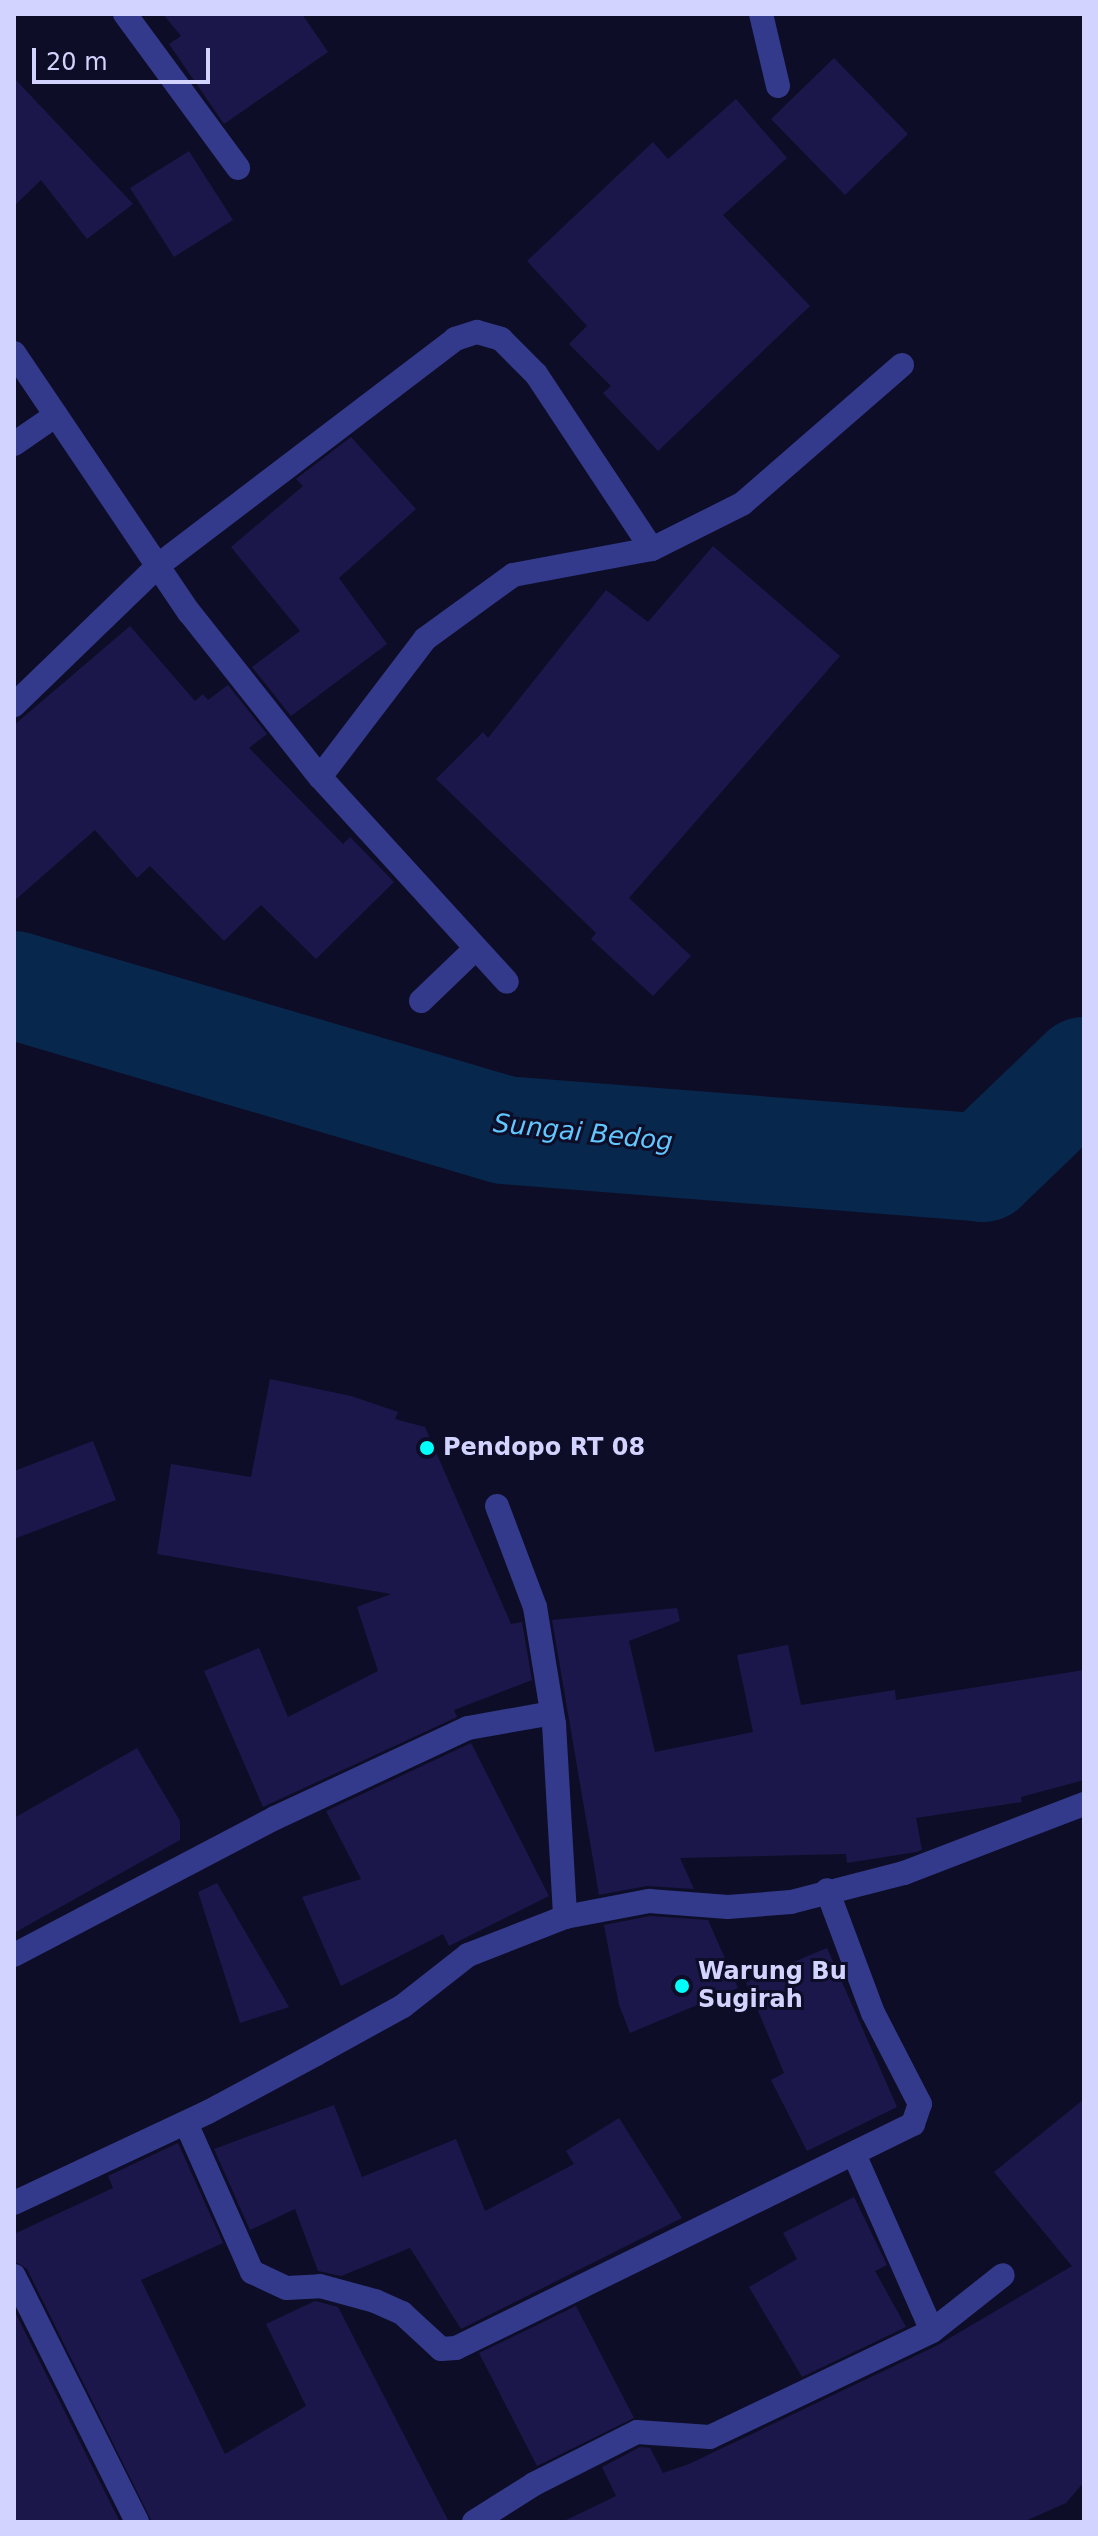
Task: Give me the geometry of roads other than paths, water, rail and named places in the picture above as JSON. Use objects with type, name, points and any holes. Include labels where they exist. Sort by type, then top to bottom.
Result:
[{"type":"street","points":[[125,14],[238,168]]},
{"type":"street","points":[[761,14],[778,86]]},
{"type":"street","points":[[14,705],[160,564],[455,339],[477,332],[501,339],[536,374],[652,549]]},
{"type":"street","points":[[14,353],[160,564],[189,612],[320,777],[507,982]]},
{"type":"street","points":[[320,777],[425,639],[513,575],[652,549],[742,504],[902,365]]},
{"type":"street","points":[[14,444],[56,415]]},
{"type":"street","points":[[421,1001],[476,948]]},
{"type":"street","points":[[497,1506],[535,1607],[552,1713],[565,1917]]},
{"type":"street","points":[[14,1955],[275,1818],[468,1728],[552,1713]]},
{"type":"street","points":[[14,2203],[186,2123],[403,2006],[468,1955],[565,1917],[649,1901],[728,1907],[791,1902],[827,1890],[904,1873],[1084,1804]]},
{"type":"street","points":[[186,2123],[252,2272],[287,2288],[320,2286],[375,2301],[402,2313],[441,2349],[456,2348],[902,2132],[921,2113],[873,2013],[827,1890]]},
{"type":"street","points":[[854,2154],[932,2331]]},
{"type":"street","points":[[474,2522],[534,2484],[637,2432],[710,2437],[932,2331],[1003,2275]]},
{"type":"street","points":[[14,2276],[137,2522]]},
{"type":"waterway","name":"Sungai Bedog","points":[[14,985],[504,1130],[983,1168],[1084,1071]]},
{"type":"place","name":"Pendopo RT 08","points":[[427,1448]]},
{"type":"place","name":"Warung Bu Sugirah","points":[[682,1986]]}]
